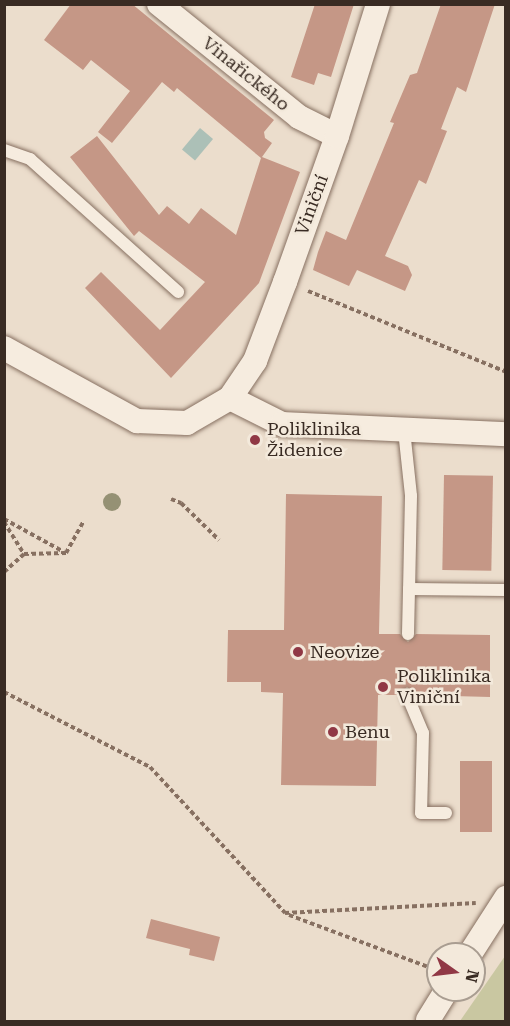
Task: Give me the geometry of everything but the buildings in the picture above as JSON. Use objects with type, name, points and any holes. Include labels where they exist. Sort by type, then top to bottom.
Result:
[{"type":"street","name":"Vinařického","points":[[159,4],[299,117],[337,136]]},
{"type":"street","name":"Viniční","points":[[4,348],[137,421],[187,423],[230,398],[255,361],[285,282],[337,136],[378,4]]},
{"type":"street","points":[[230,398],[282,424],[506,434]]},
{"type":"street","points":[[477,942],[504,899]]},
{"type":"street","points":[[428,1020],[439,1002]]},
{"type":"lane","points":[[4,150],[30,159],[178,292]]},
{"type":"lane","points":[[404,430],[411,496],[408,634]]},
{"type":"lane","points":[[409,589],[506,590]]},
{"type":"lane","points":[[407,695],[423,733],[421,813],[446,813]]},
{"type":"path","points":[[285,282],[506,372]]},
{"type":"path","points":[[171,500],[181,503],[219,540]]},
{"type":"path","points":[[4,520],[66,553]]},
{"type":"path","points":[[4,520],[24,554]]},
{"type":"path","points":[[66,553],[84,520]]},
{"type":"path","points":[[4,572],[24,554],[66,553]]},
{"type":"path","points":[[4,692],[150,767],[285,913],[426,966]]},
{"type":"path","points":[[285,913],[504,899]]},
{"type":"shaded area","points":[[200,128],[213,139],[195,160],[182,149]]},
{"type":"shaded area","points":[[505,956],[505,1021],[460,1021],[473,1002],[486,1002],[486,983]]},
{"type":"place","name":"Poliklinika Židenice","points":[[255,440]]},
{"type":"place","name":"Neovize","points":[[298,652]]},
{"type":"place","name":"Poliklinika Viniční","points":[[383,687]]},
{"type":"place","name":"Benu","points":[[333,732]]}]
